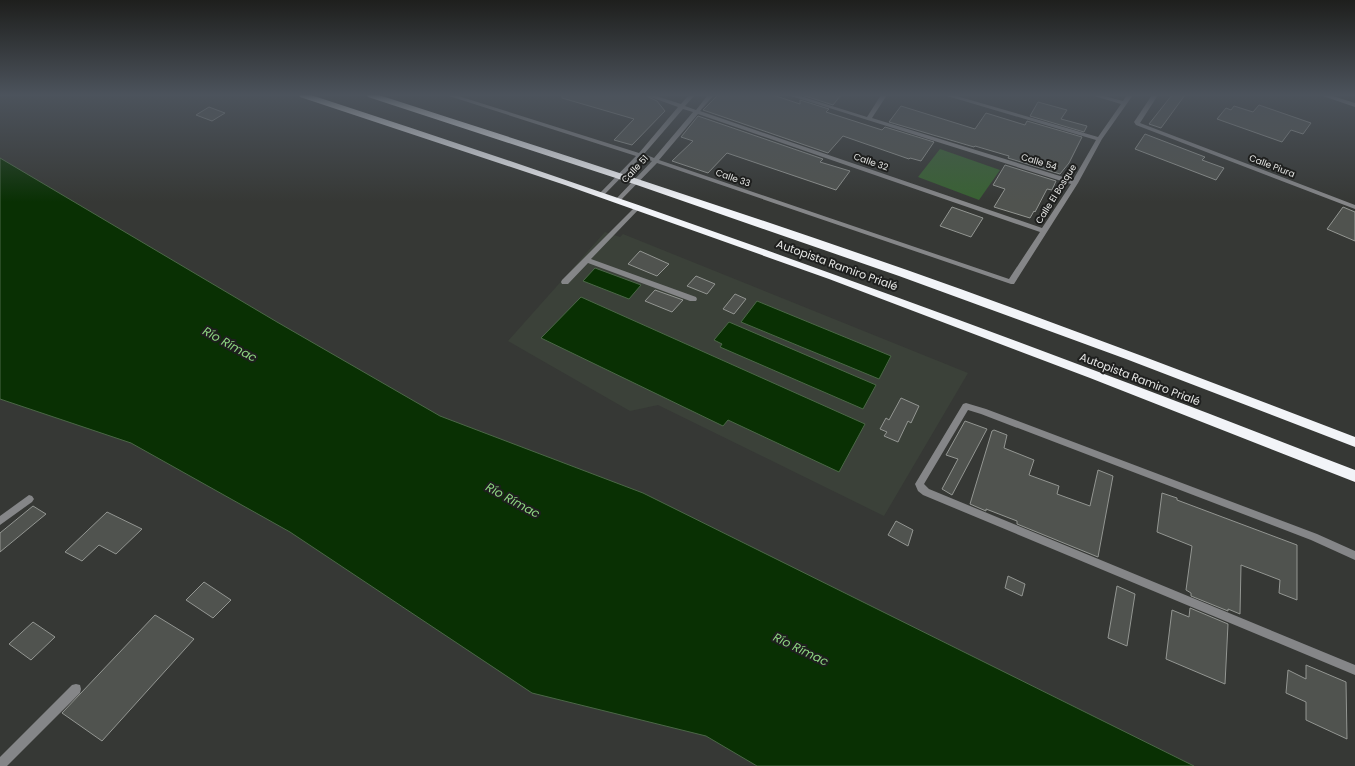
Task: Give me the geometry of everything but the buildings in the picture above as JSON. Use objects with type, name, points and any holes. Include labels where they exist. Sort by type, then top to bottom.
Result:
[{"type":"highway","name":"Autopista Ramiro Prialé","points":[[411,131],[602,194],[813,268],[1059,360],[1355,476]]},
{"type":"highway","name":"Autopista Ramiro Prialé","points":[[481,131],[636,181],[904,273],[1225,392],[1355,442]]},
{"type":"street","name":"Calle 33","points":[[563,131],[640,155],[1011,282]]},
{"type":"street","name":"Calle 51","points":[[602,194],[661,131]]},
{"type":"street","name":"Calle 51","points":[[618,200],[681,131]]},
{"type":"street","name":"Calle 32","points":[[752,131],[1044,231]]},
{"type":"street","name":"Calle 54","points":[[907,131],[1075,183]]},
{"type":"street","points":[[1070,131],[1099,139]]},
{"type":"street","name":"Calle El Bosque","points":[[1011,282],[1075,183],[1105,131]]},
{"type":"street","name":"Calle Piura","points":[[1156,131],[1355,207]]},
{"type":"street","points":[[565,282],[638,207]]},
{"type":"street","points":[[587,260],[693,299]]},
{"type":"street","points":[[1355,556],[1314,537],[984,411],[966,406],[919,484],[926,492],[1355,670]]},
{"type":"street","points":[[0,521],[29,499]]},
{"type":"street","points":[[0,765],[76,689]]},
{"type":"shaded area","points":[[940,149],[1000,170],[979,200],[918,177]]},
{"type":"shaded area","points":[[605,232],[620,237],[623,234],[968,373],[884,516],[658,405],[630,411],[508,341]]},
{"type":"water","name":"Río Rímac","points":[[0,158],[277,322],[440,416],[643,493],[1194,766],[757,766],[706,736],[532,693],[290,532],[131,443],[0,399]]},
{"type":"water","points":[[595,268],[641,285],[629,299],[583,281]]},
{"type":"water","points":[[581,297],[865,424],[839,472],[728,420],[723,426],[541,338]]},
{"type":"water","points":[[757,301],[891,356],[879,379],[741,322]]},
{"type":"water","points":[[729,322],[876,385],[863,409],[720,347],[722,344],[714,340]]}]
